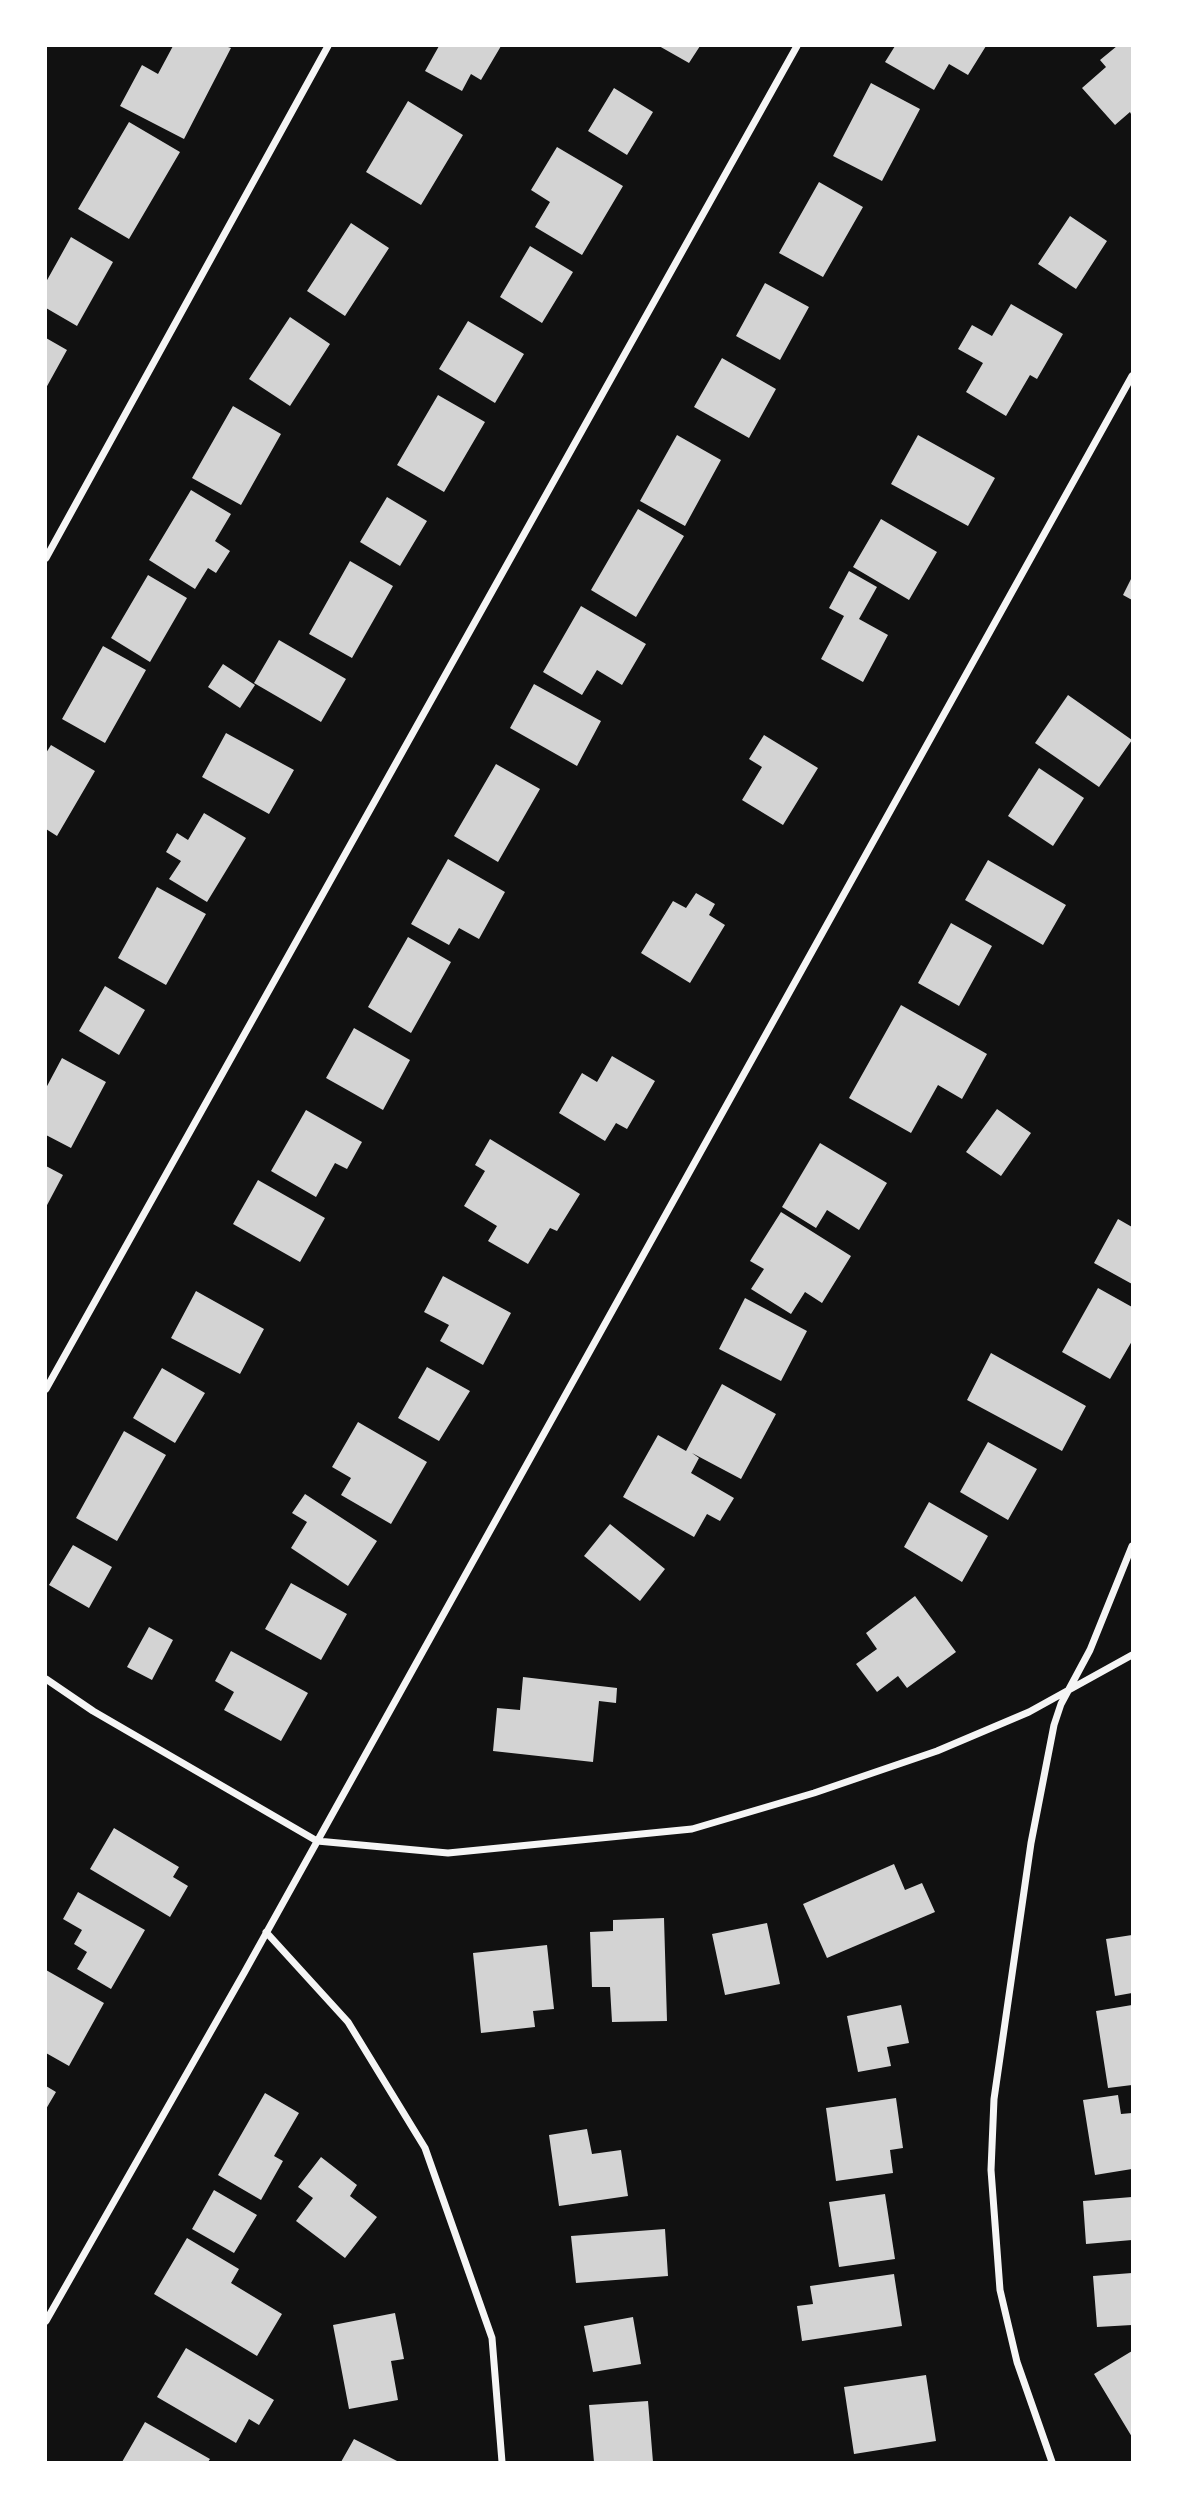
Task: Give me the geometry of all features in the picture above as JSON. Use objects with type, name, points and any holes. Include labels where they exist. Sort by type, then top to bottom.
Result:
[{"type":"street","points":[[46,558],[328,46]]},
{"type":"street","points":[[46,1389],[797,46]]},
{"type":"street","points":[[46,2321],[317,1841],[1132,376]]},
{"type":"street","points":[[1052,2462],[1017,2362],[1000,2290],[993,2210],[992,2134],[1005,2015],[1031,1843],[1054,1725],[1090,1650],[1132,1546]]},
{"type":"street","points":[[46,1679],[93,1711],[317,1841],[448,1853],[691,1829],[814,1793],[937,1751],[989,1730],[1132,1655]]},
{"type":"street","points":[[266,1932],[348,2022],[425,2148],[492,2338],[502,2462]]},
{"type":"building","points":[[173,46],[231,48],[184,139],[120,106],[142,65],[158,74]]},
{"type":"building","points":[[439,46],[501,46],[481,80],[471,74],[462,91],[425,71]]},
{"type":"building","points":[[659,46],[700,46],[689,63]]},
{"type":"building","points":[[895,46],[986,46],[968,75],[949,64],[934,90],[885,62]]},
{"type":"building","points":[[1117,46],[1132,46],[1132,116],[1130,112],[1115,125],[1082,88],[1106,67],[1100,60]]},
{"type":"building","points":[[871,83],[920,109],[882,181],[833,156]]},
{"type":"building","points":[[614,88],[653,112],[627,155],[588,131]]},
{"type":"building","points":[[408,101],[463,135],[421,205],[366,172]]},
{"type":"building","points":[[129,122],[180,152],[129,239],[78,209]]},
{"type":"building","points":[[557,147],[623,186],[582,255],[535,227],[550,202],[531,190]]},
{"type":"building","points":[[819,182],[863,207],[823,277],[779,253]]},
{"type":"building","points":[[1070,216],[1107,241],[1076,289],[1038,264]]},
{"type":"building","points":[[351,223],[389,248],[345,316],[307,291]]},
{"type":"building","points":[[71,237],[113,262],[77,326],[46,308],[46,282]]},
{"type":"building","points":[[530,246],[573,272],[542,323],[500,297]]},
{"type":"building","points":[[765,283],[809,307],[780,360],[736,336]]},
{"type":"building","points":[[1011,304],[1063,334],[1037,379],[1030,375],[1006,416],[966,392],[983,363],[958,349],[972,325],[992,336]]},
{"type":"building","points":[[290,317],[330,344],[290,406],[249,379]]},
{"type":"building","points":[[468,321],[524,354],[495,403],[439,369]]},
{"type":"building","points":[[46,338],[67,350],[46,388]]},
{"type":"building","points":[[722,358],[776,389],[749,438],[694,407]]},
{"type":"building","points":[[438,395],[485,422],[444,492],[397,465]]},
{"type":"building","points":[[233,406],[281,434],[241,505],[192,478]]},
{"type":"building","points":[[677,435],[721,460],[685,526],[640,501]]},
{"type":"building","points":[[918,435],[995,478],[968,526],[891,484]]},
{"type":"building","points":[[191,490],[231,514],[215,541],[230,551],[216,573],[208,568],[195,589],[149,560]]},
{"type":"building","points":[[387,497],[427,521],[400,566],[360,542]]},
{"type":"building","points":[[638,509],[684,536],[636,617],[591,590]]},
{"type":"building","points":[[881,519],[937,552],[909,600],[853,567]]},
{"type":"building","points":[[350,561],[393,586],[352,658],[309,634]]},
{"type":"building","points":[[849,571],[877,587],[859,619],[888,635],[863,682],[821,659],[844,616],[829,608]]},
{"type":"building","points":[[148,575],[187,598],[150,662],[111,638]]},
{"type":"building","points":[[1132,577],[1132,600],[1123,595]]},
{"type":"building","points":[[581,606],[646,644],[622,685],[597,670],[582,695],[543,672]]},
{"type":"building","points":[[279,640],[346,679],[321,722],[254,683]]},
{"type":"building","points":[[103,646],[146,670],[105,743],[62,719]]},
{"type":"building","points":[[223,664],[255,685],[240,708],[208,687]]},
{"type":"building","points":[[534,684],[601,721],[577,766],[510,728]]},
{"type":"building","points":[[1068,695],[1132,740],[1099,787],[1035,743]]},
{"type":"building","points":[[226,733],[294,770],[269,814],[202,777]]},
{"type":"building","points":[[764,735],[818,768],[783,825],[742,800],[762,767],[749,759]]},
{"type":"building","points":[[51,745],[95,771],[57,836],[46,829],[46,753]]},
{"type":"building","points":[[496,764],[540,789],[498,862],[454,836]]},
{"type":"building","points":[[1039,768],[1084,798],[1053,846],[1008,816]]},
{"type":"building","points":[[204,813],[246,838],[207,902],[169,879],[181,861],[166,852],[177,833],[188,840]]},
{"type":"building","points":[[448,859],[505,892],[479,939],[459,928],[449,945],[411,924]]},
{"type":"building","points":[[988,860],[1066,905],[1043,945],[965,900]]},
{"type":"building","points":[[157,887],[206,914],[166,985],[118,958]]},
{"type":"building","points":[[696,893],[715,904],[709,915],[725,925],[690,983],[641,953],[673,901],[686,908]]},
{"type":"building","points":[[951,923],[992,946],[959,1006],[918,983]]},
{"type":"building","points":[[408,937],[451,962],[411,1033],[368,1007]]},
{"type":"building","points":[[105,986],[145,1010],[119,1055],[79,1031]]},
{"type":"building","points":[[901,1005],[987,1054],[962,1099],[938,1085],[911,1133],[849,1098]]},
{"type":"building","points":[[354,1028],[410,1060],[383,1110],[326,1078]]},
{"type":"building","points":[[612,1056],[655,1081],[627,1129],[616,1123],[605,1141],[559,1113],[582,1073],[597,1082]]},
{"type":"building","points":[[62,1058],[106,1082],[71,1148],[46,1135],[46,1088]]},
{"type":"building","points":[[997,1109],[1031,1133],[1001,1176],[966,1152]]},
{"type":"building","points":[[306,1110],[362,1142],[347,1169],[335,1163],[316,1197],[271,1171]]},
{"type":"building","points":[[490,1139],[580,1194],[557,1231],[550,1228],[528,1264],[488,1241],[497,1226],[464,1206],[485,1171],[475,1165]]},
{"type":"building","points":[[820,1143],[887,1183],[859,1230],[827,1210],[816,1228],[782,1207]]},
{"type":"building","points":[[46,1166],[63,1175],[46,1207]]},
{"type":"building","points":[[258,1180],[325,1218],[300,1262],[233,1224]]},
{"type":"building","points":[[781,1212],[851,1256],[822,1303],[805,1292],[791,1314],[751,1289],[764,1269],[750,1261]]},
{"type":"building","points":[[1118,1219],[1132,1227],[1132,1284],[1094,1263]]},
{"type":"building","points":[[443,1276],[511,1313],[483,1365],[440,1341],[449,1325],[424,1312]]},
{"type":"building","points":[[1098,1288],[1132,1307],[1132,1341],[1110,1379],[1062,1352]]},
{"type":"building","points":[[196,1291],[264,1329],[240,1374],[171,1338]]},
{"type":"building","points":[[745,1298],[807,1331],[781,1381],[719,1349]]},
{"type":"building","points":[[991,1353],[1086,1406],[1062,1451],[967,1400]]},
{"type":"building","points":[[427,1367],[470,1391],[439,1441],[398,1418]]},
{"type":"building","points":[[162,1368],[205,1393],[175,1443],[133,1418]]},
{"type":"building","points":[[722,1384],[776,1414],[741,1479],[692,1453],[699,1458],[691,1473],[734,1498],[720,1521],[707,1514],[694,1537],[623,1497],[658,1435],[686,1451]]},
{"type":"building","points":[[358,1422],[427,1462],[391,1524],[341,1495],[351,1478],[332,1467]]},
{"type":"building","points":[[124,1431],[166,1455],[117,1541],[76,1518]]},
{"type":"building","points":[[988,1442],[1037,1469],[1008,1520],[960,1492]]},
{"type":"building","points":[[305,1494],[377,1541],[348,1586],[291,1548],[307,1522],[292,1513]]},
{"type":"building","points":[[929,1502],[988,1536],[962,1582],[904,1547]]},
{"type":"building","points":[[610,1524],[665,1569],[640,1601],[584,1556]]},
{"type":"building","points":[[73,1545],[112,1567],[89,1608],[49,1585]]},
{"type":"building","points":[[291,1583],[347,1614],[321,1660],[265,1629]]},
{"type":"building","points":[[915,1596],[956,1652],[907,1688],[898,1676],[877,1692],[856,1664],[877,1649],[866,1633]]},
{"type":"building","points":[[149,1627],[173,1640],[152,1680],[127,1667]]},
{"type":"building","points":[[231,1651],[308,1693],[281,1741],[224,1710],[234,1692],[215,1681]]},
{"type":"building","points":[[523,1677],[617,1688],[616,1703],[599,1701],[593,1762],[493,1751],[497,1708],[520,1710]]},
{"type":"building","points":[[114,1828],[179,1867],[173,1877],[188,1886],[170,1917],[90,1869]]},
{"type":"building","points":[[894,1864],[905,1890],[922,1883],[935,1912],[827,1958],[803,1904]]},
{"type":"building","points":[[78,1892],[145,1930],[111,1989],[77,1969],[87,1952],[74,1944],[82,1930],[63,1919]]},
{"type":"building","points":[[664,1918],[667,2021],[612,2022],[610,1987],[592,1987],[590,1932],[613,1931],[613,1920]]},
{"type":"building","points":[[767,1923],[780,1984],[725,1995],[712,1934]]},
{"type":"building","points":[[1132,1935],[1132,1993],[1115,1996],[1106,1939]]},
{"type":"building","points":[[547,1945],[554,2009],[533,2011],[535,2027],[481,2033],[473,1953]]},
{"type":"building","points":[[46,1970],[104,2003],[69,2066],[46,2053]]},
{"type":"building","points":[[901,2005],[909,2043],[887,2047],[891,2066],[858,2072],[847,2016]]},
{"type":"building","points":[[1132,2005],[1132,2085],[1108,2088],[1096,2011]]},
{"type":"building","points":[[46,2086],[56,2092],[46,2109]]},
{"type":"building","points":[[265,2093],[299,2113],[274,2156],[283,2161],[261,2200],[218,2175]]},
{"type":"building","points":[[1118,2095],[1121,2114],[1132,2113],[1132,2169],[1095,2175],[1083,2100]]},
{"type":"building","points":[[896,2098],[903,2148],[890,2150],[893,2173],[836,2181],[826,2108]]},
{"type":"building","points":[[587,2129],[592,2154],[621,2150],[628,2196],[559,2206],[549,2135]]},
{"type":"building","points":[[321,2157],[357,2185],[350,2196],[377,2217],[345,2258],[296,2221],[313,2198],[298,2187]]},
{"type":"building","points":[[214,2190],[257,2215],[234,2253],[192,2229]]},
{"type":"building","points":[[885,2194],[895,2259],[839,2267],[829,2202]]},
{"type":"building","points":[[1132,2197],[1132,2240],[1086,2244],[1083,2201]]},
{"type":"building","points":[[665,2229],[668,2276],[576,2283],[571,2236]]},
{"type":"building","points":[[187,2238],[239,2269],[231,2283],[282,2314],[257,2356],[154,2294]]},
{"type":"building","points":[[1132,2273],[1132,2325],[1097,2327],[1093,2276]]},
{"type":"building","points":[[894,2274],[902,2326],[802,2341],[797,2306],[813,2304],[810,2286]]},
{"type":"building","points":[[395,2313],[404,2359],[391,2361],[398,2400],[349,2409],[333,2325]]},
{"type":"building","points":[[633,2317],[641,2364],[593,2372],[584,2326]]},
{"type":"building","points":[[186,2348],[274,2400],[259,2425],[249,2419],[236,2443],[157,2397]]},
{"type":"building","points":[[1132,2351],[1132,2437],[1094,2374]]},
{"type":"building","points":[[926,2375],[936,2441],[854,2454],[844,2387]]},
{"type":"building","points":[[648,2401],[653,2462],[594,2462],[589,2405]]},
{"type":"building","points":[[145,2422],[210,2459],[208,2462],[122,2462]]},
{"type":"building","points":[[354,2439],[399,2462],[341,2462]]}]
